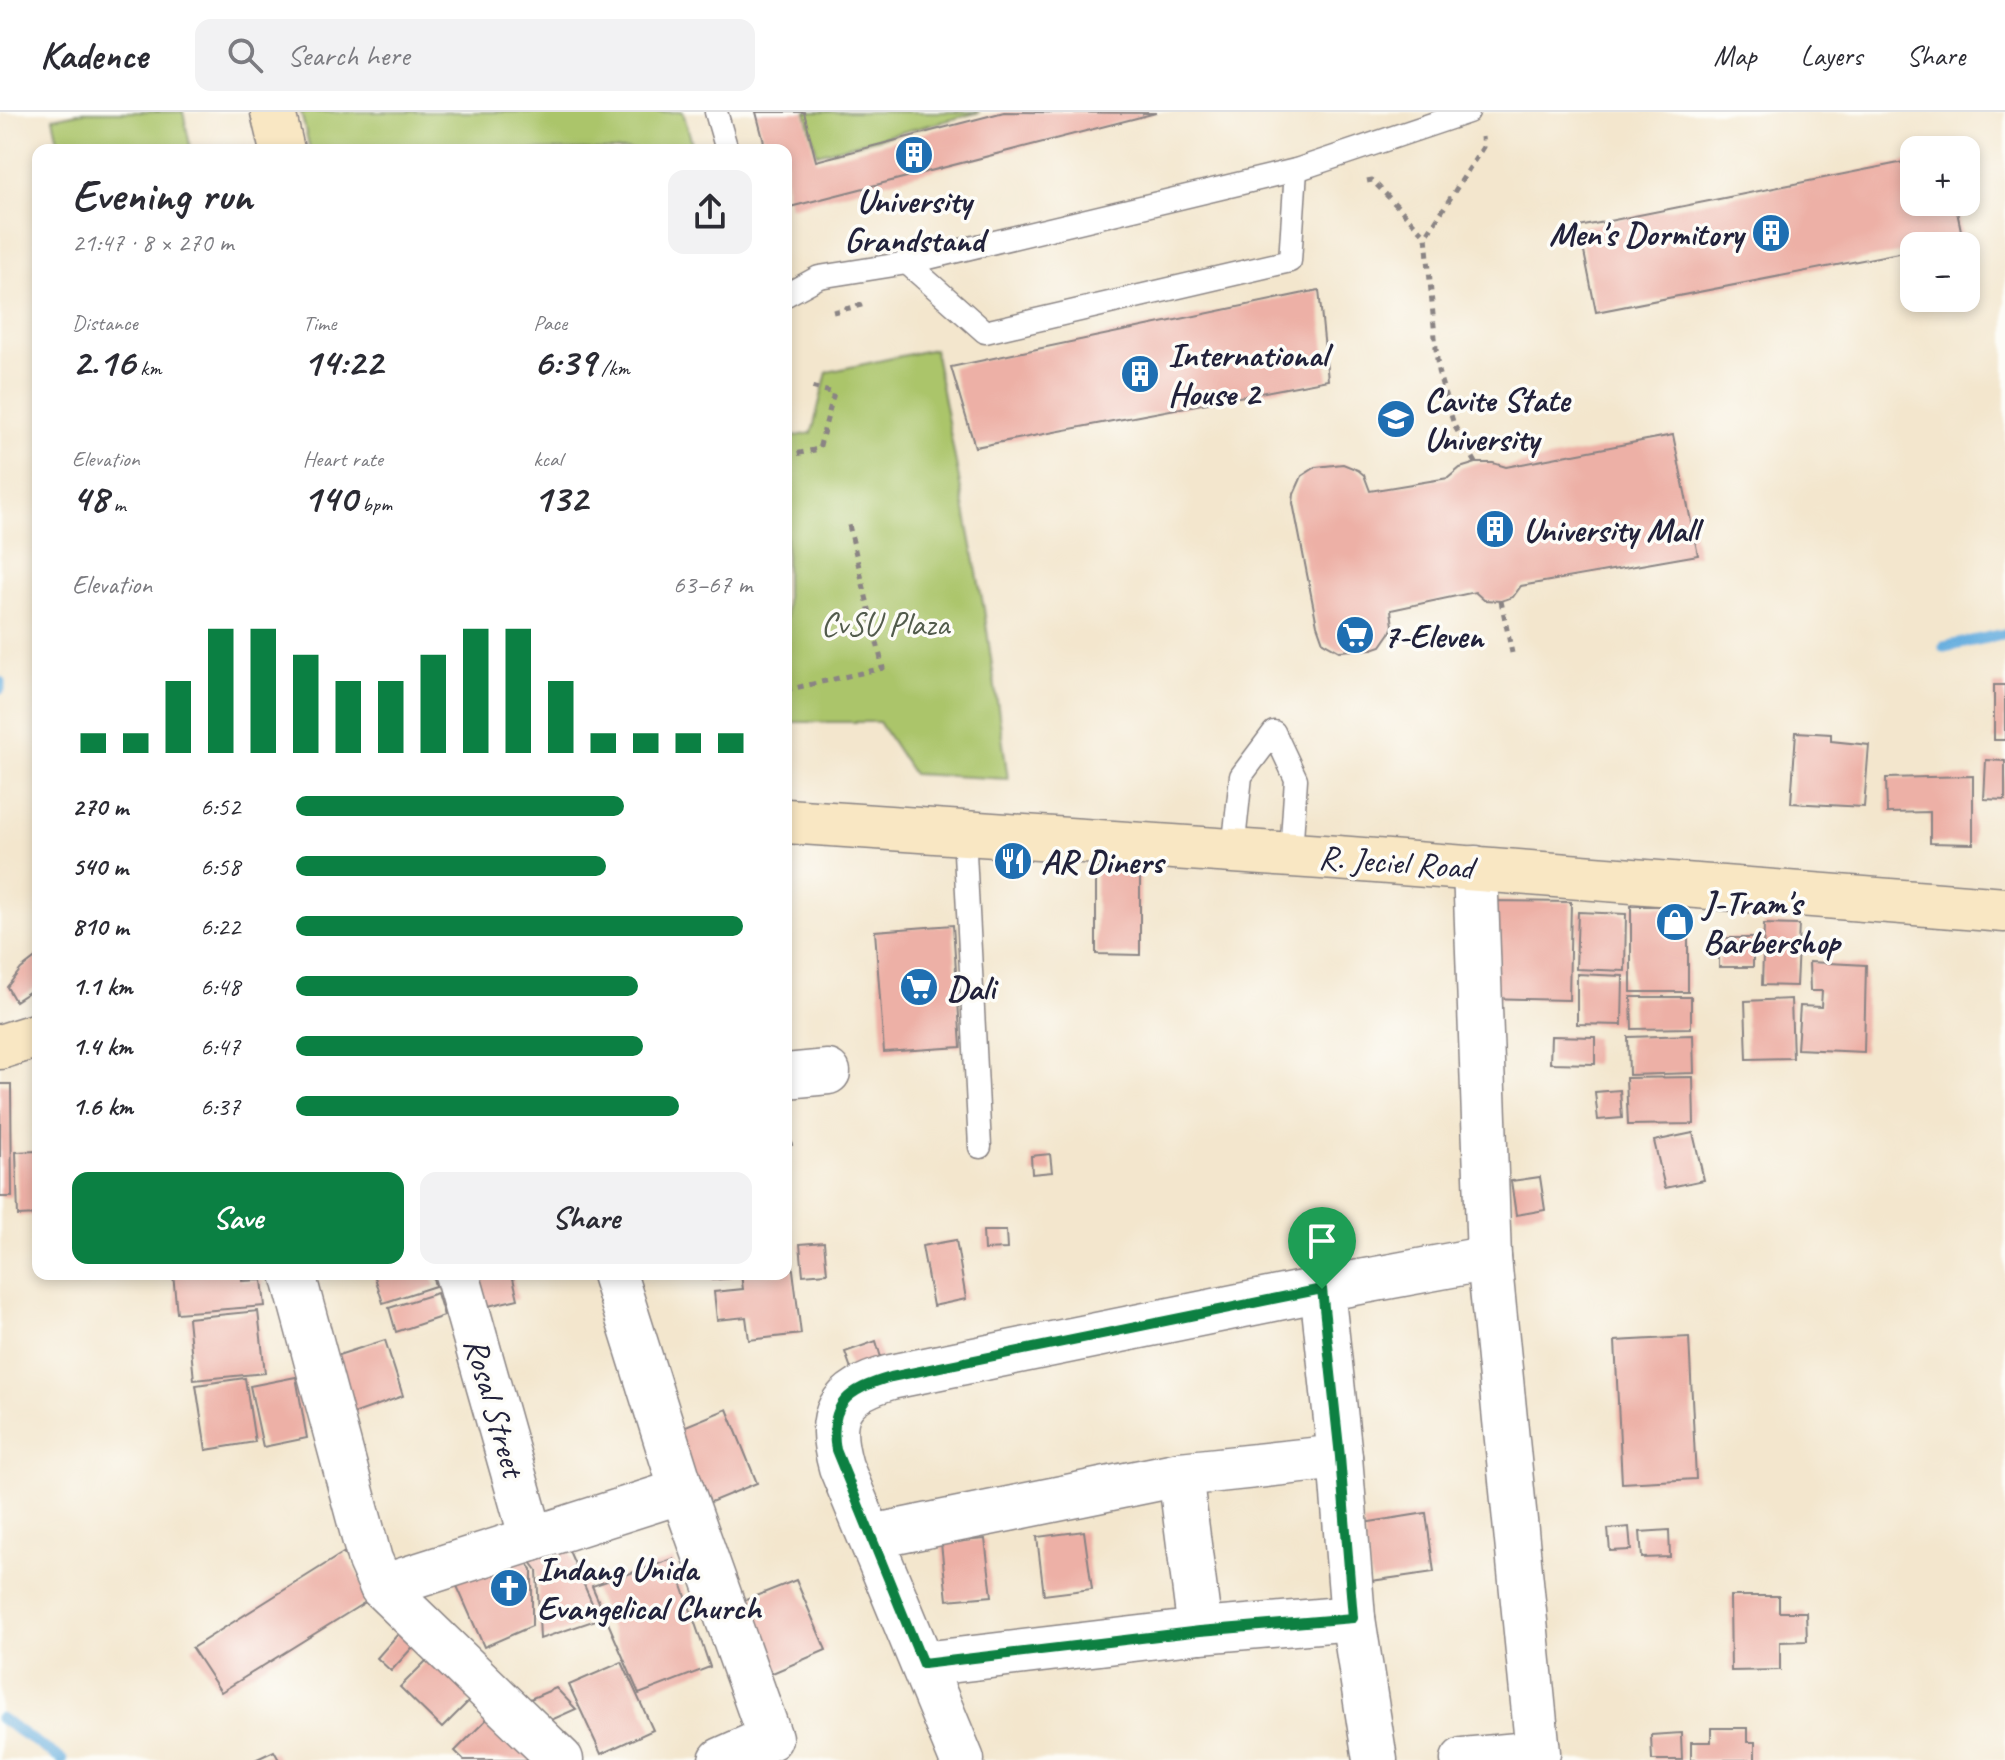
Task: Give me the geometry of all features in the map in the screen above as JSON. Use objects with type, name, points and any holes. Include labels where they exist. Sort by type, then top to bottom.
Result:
[{"type":"main road","points":[[273,112],[281,144]]},
{"type":"main road","name":"R. Jeciel Road","points":[[792,821],[1291,854],[2005,910]]},
{"type":"main road","points":[[0,1047],[32,1037]]},
{"type":"street","points":[[1463,1760],[1538,1753],[1489,1258],[1475,868]]},
{"type":"street","points":[[962,1760],[841,1467],[834,1435],[836,1414],[849,1395],[859,1388],[891,1377],[1489,1258]]},
{"type":"street","points":[[295,1280],[370,1560],[382,1587],[561,1760]]},
{"type":"street","name":"Rosal Street","points":[[459,1280],[532,1539]]},
{"type":"street","points":[[616,1280],[682,1491],[770,1738],[721,1760]]},
{"type":"street","points":[[1322,1289],[1353,1618],[1375,1760]]},
{"type":"street","points":[[871,1537],[1180,1474],[1340,1457]]},
{"type":"street","points":[[1180,1474],[1200,1631]]},
{"type":"street","points":[[382,1587],[682,1491]]},
{"type":"street","points":[[923,1664],[1200,1631],[1353,1618]]},
{"type":"lane","points":[[716,112],[725,144]]},
{"type":"lane","points":[[792,288],[819,277],[907,263],[1296,170],[1474,118]]},
{"type":"lane","points":[[907,263],[985,332],[1290,261],[1296,170]]},
{"type":"lane","points":[[1233,851],[1241,776],[1274,732],[1296,779],[1291,854]]},
{"type":"lane","points":[[964,833],[980,1147]]},
{"type":"path","points":[[1474,118],[1483,147],[1426,236],[1438,371],[1454,425],[1476,463]]},
{"type":"path","points":[[1359,183],[1372,180],[1426,236]]},
{"type":"path","points":[[792,455],[819,449],[834,393],[811,387]]},
{"type":"path","points":[[792,689],[883,668],[849,525]]},
{"type":"path","points":[[1501,601],[1512,653]]},
{"type":"green space","points":[[83,112],[183,112],[190,144],[59,144],[53,118]]},
{"type":"green space","points":[[301,112],[683,112],[692,144],[309,144]]},
{"type":"green space","points":[[806,112],[980,112],[817,154]]},
{"type":"green space","name":"CvSU Plaza","points":[[934,349],[984,609],[1008,779],[913,774],[879,722],[792,722],[792,437],[812,433],[827,372]]},
{"type":"building","name":"University Grandstand","points":[[756,112],[804,112],[816,161],[1004,112],[1156,113],[792,206],[792,144],[764,144]]},
{"type":"building","name":"Men's Dormitory","points":[[1900,163],[1900,216],[1958,216],[1961,232],[1900,232],[1900,253],[1596,312],[1579,227]]},
{"type":"building","name":"International House 2","points":[[1319,290],[1328,380],[975,447],[951,367]]},
{"type":"building","name":"University Mall","points":[[1673,435],[1698,555],[1521,586],[1513,597],[1501,601],[1484,600],[1475,592],[1391,610],[1393,626],[1390,633],[1381,646],[1372,649],[1339,651],[1323,642],[1293,503],[1302,476],[1316,467],[1343,464],[1358,470],[1364,475],[1370,491],[1448,478],[1460,468],[1476,463],[1506,467]]},
{"type":"building","points":[[1994,685],[2005,685],[2005,740],[1994,740]]},
{"type":"building","points":[[1796,732],[1831,734],[1831,741],[1869,745],[1864,807],[1791,803]]},
{"type":"building","points":[[1986,760],[2005,761],[2005,800],[1984,799]]},
{"type":"building","points":[[1973,776],[1973,844],[1930,843],[1930,812],[1887,813],[1886,778]]},
{"type":"building","points":[[1096,869],[1140,870],[1140,955],[1096,954]]},
{"type":"building","points":[[1488,901],[1571,902],[1569,1000],[1486,998]]},
{"type":"building","points":[[1631,906],[1688,906],[1688,992],[1631,992]]},
{"type":"building","points":[[1578,912],[1626,914],[1625,971],[1576,969]]},
{"type":"building","points":[[1764,924],[1799,925],[1796,986],[1762,985]]},
{"type":"building","points":[[953,925],[961,1047],[884,1052],[875,931]]},
{"type":"building","points":[[1719,938],[1753,938],[1753,967],[1719,967]]},
{"type":"building","points":[[32,961],[32,990],[15,1001],[7,987]]},
{"type":"building","points":[[1809,962],[1866,965],[1864,1052],[1797,1049],[1800,1006],[1821,1007],[1822,991],[1810,991]]},
{"type":"building","points":[[1577,974],[1623,976],[1622,1025],[1577,1024]]},
{"type":"building","points":[[1631,997],[1691,997],[1691,1028],[1632,1029]]},
{"type":"building","points":[[1791,999],[1793,1058],[1747,1059],[1745,1001]]},
{"type":"building","points":[[1693,1035],[1694,1073],[1629,1075],[1628,1037]]},
{"type":"building","points":[[1551,1036],[1595,1037],[1595,1064],[1550,1063]]},
{"type":"building","points":[[1693,1077],[1694,1124],[1628,1125],[1626,1078]]},
{"type":"building","points":[[0,1084],[11,1084],[12,1197],[0,1197]]},
{"type":"building","points":[[1620,1090],[1622,1118],[1598,1120],[1595,1092]]},
{"type":"building","points":[[1693,1133],[1704,1180],[1665,1188],[1654,1141]]},
{"type":"building","points":[[32,1151],[32,1215],[18,1216],[16,1152]]},
{"type":"building","points":[[1050,1154],[1052,1172],[1032,1174],[1031,1156]]},
{"type":"building","points":[[1540,1177],[1545,1210],[1516,1215],[1511,1181]]},
{"type":"building","points":[[983,1231],[1006,1231],[1007,1249],[984,1250]]},
{"type":"building","points":[[956,1240],[966,1299],[933,1306],[922,1246]]},
{"type":"building","points":[[824,1242],[827,1273],[803,1275],[800,1244]]},
{"type":"building","points":[[792,1262],[801,1334],[749,1340],[746,1317],[717,1320],[714,1292],[743,1289],[742,1280],[792,1280]]},
{"type":"building","points":[[174,1280],[262,1280],[265,1306],[177,1313]]},
{"type":"building","points":[[376,1280],[434,1280],[435,1286],[383,1303]]},
{"type":"building","points":[[477,1280],[513,1280],[518,1299],[484,1307]]},
{"type":"building","points":[[437,1293],[444,1316],[396,1332],[389,1308]]},
{"type":"building","points":[[258,1311],[265,1373],[194,1380],[188,1318]]},
{"type":"building","points":[[1689,1337],[1696,1479],[1622,1483],[1615,1341]]},
{"type":"building","points":[[385,1340],[403,1396],[334,1421],[323,1360]]},
{"type":"building","points":[[876,1341],[883,1364],[853,1374],[845,1352]]},
{"type":"building","points":[[296,1377],[307,1438],[263,1447],[250,1386]]},
{"type":"building","points":[[245,1378],[255,1442],[206,1450],[196,1385]]},
{"type":"building","points":[[727,1409],[757,1483],[694,1509],[664,1435]]},
{"type":"building","points":[[1426,1513],[1434,1572],[1371,1581],[1363,1523]]},
{"type":"building","points":[[1629,1527],[1631,1550],[1610,1551],[1608,1529]]},
{"type":"building","points":[[559,1528],[599,1619],[540,1639],[537,1570],[520,1547]]},
{"type":"building","points":[[1669,1530],[1670,1557],[1642,1558],[1640,1532]]},
{"type":"building","points":[[1084,1531],[1092,1589],[1044,1595],[1037,1537]]},
{"type":"building","points":[[507,1538],[532,1569],[532,1626],[484,1647],[449,1568]]},
{"type":"building","points":[[985,1539],[992,1596],[947,1600],[941,1543]]},
{"type":"building","points":[[343,1553],[372,1598],[221,1692],[192,1648]]},
{"type":"building","points":[[673,1559],[710,1667],[639,1694],[592,1586]]},
{"type":"building","points":[[796,1580],[826,1650],[768,1675],[738,1603]]},
{"type":"building","points":[[1730,1596],[1779,1596],[1779,1612],[1806,1612],[1807,1641],[1780,1642],[1780,1670],[1731,1671]]},
{"type":"building","points":[[406,1625],[421,1638],[391,1671],[377,1658]]},
{"type":"building","points":[[435,1652],[476,1694],[442,1728],[400,1687]]},
{"type":"building","points":[[622,1662],[653,1730],[601,1754],[569,1685]]},
{"type":"building","points":[[556,1688],[576,1709],[549,1721],[530,1699]]},
{"type":"building","points":[[494,1712],[542,1760],[464,1760],[455,1751]]},
{"type":"building","points":[[1711,1728],[1747,1728],[1747,1742],[1755,1742],[1755,1760],[1691,1760],[1691,1742],[1711,1742]]},
{"type":"building","points":[[1681,1733],[1682,1760],[1652,1760],[1651,1735]]},
{"type":"building","points":[[274,1751],[279,1760],[255,1760]]},
{"type":"waterway","points":[[1944,647],[2005,634]]},
{"type":"waterway","points":[[0,682],[0,689]]},
{"type":"waterway","points":[[0,1718],[62,1760]]},
{"type":"place","name":"University Grandstand","points":[[914,155]]},
{"type":"place","name":"Men's Dormitory","points":[[1771,233]]},
{"type":"place","name":"International House 2","points":[[1140,374]]},
{"type":"place","name":"Cavite State University","points":[[1396,419]]},
{"type":"place","name":"University Mall","points":[[1495,529]]},
{"type":"place","name":"7-Eleven","points":[[1355,635]]},
{"type":"place","name":"AR Diners","points":[[1013,861]]},
{"type":"place","name":"J-Tram's Barbershop","points":[[1675,922]]},
{"type":"place","name":"Dali","points":[[919,987]]},
{"type":"place","name":"Indang Unida Evangelical Church","points":[[509,1588]]},
{"type":"route","points":[[1322,1289],[1353,1618],[1200,1631],[923,1664],[836,1450],[836,1414],[849,1395],[873,1382],[891,1377],[1322,1289]]}]
